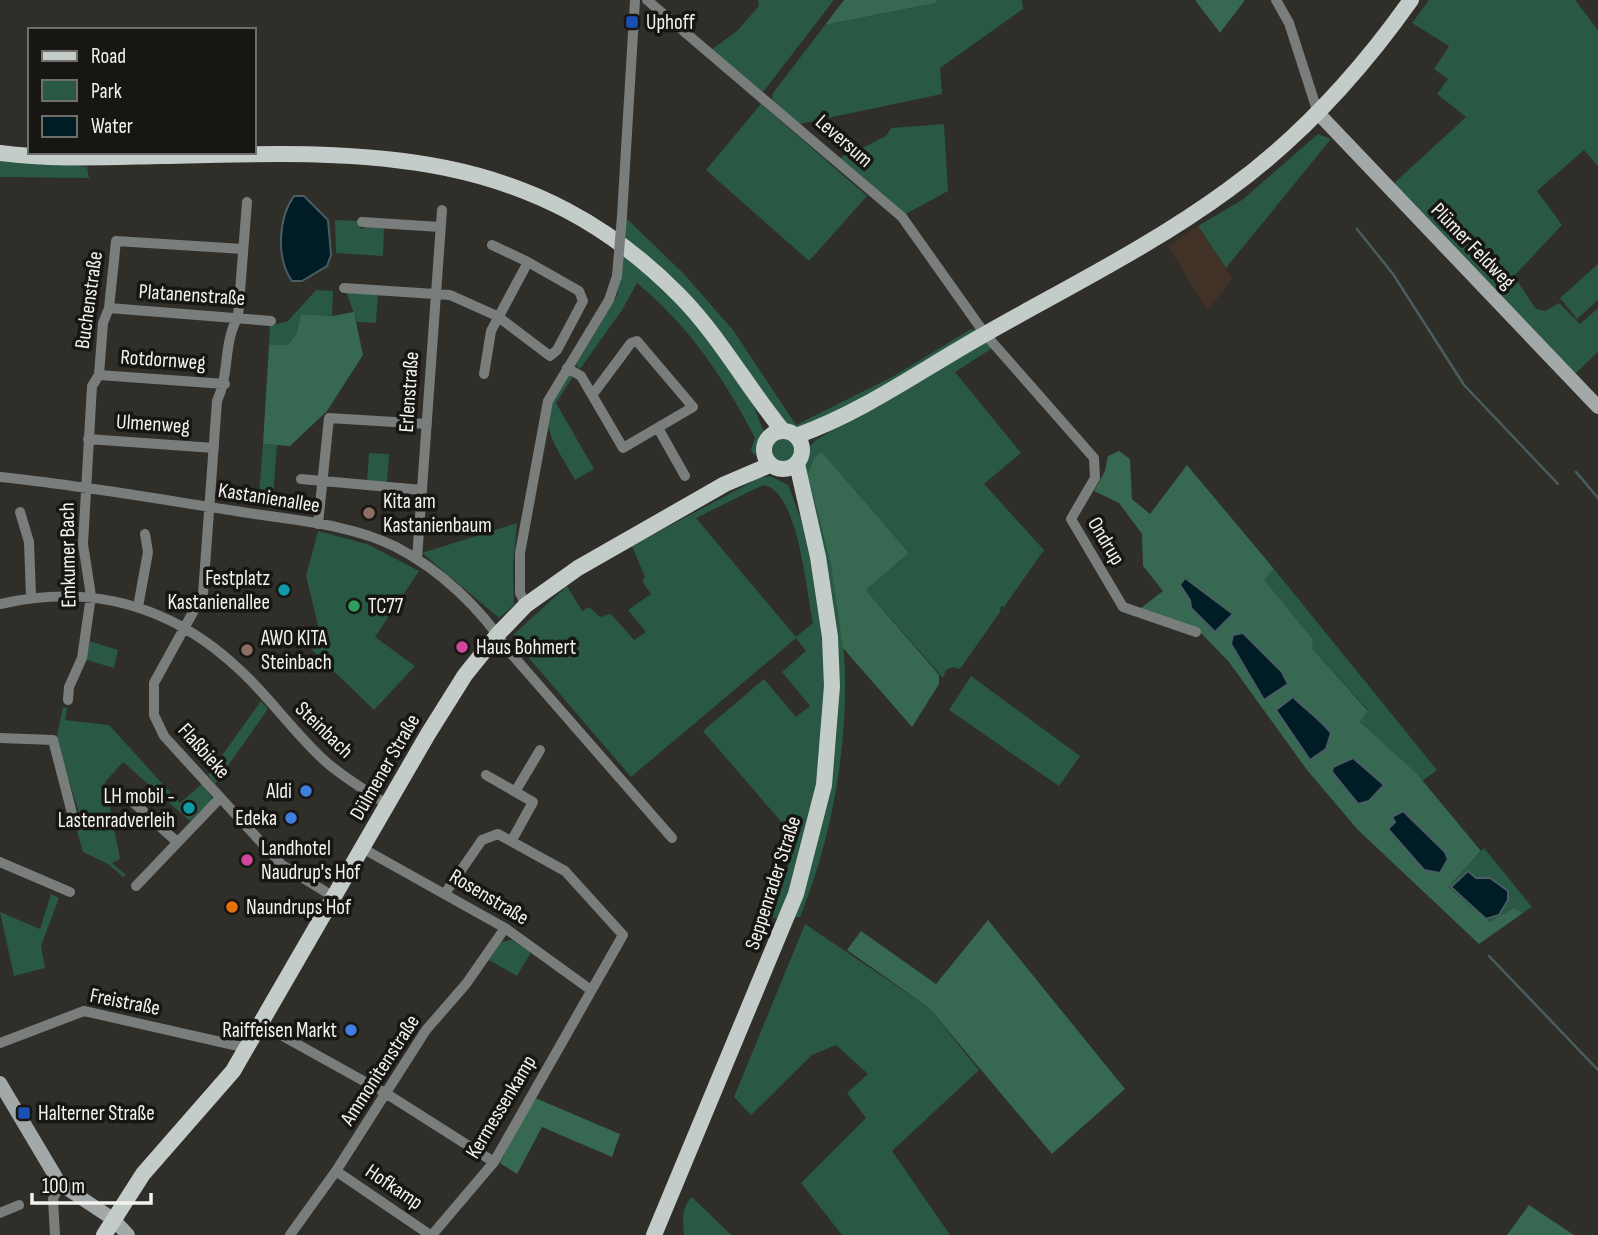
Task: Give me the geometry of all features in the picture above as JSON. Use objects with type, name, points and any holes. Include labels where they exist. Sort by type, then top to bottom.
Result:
[{"type":"main road","name":"Dülmener Straße","points":[[104,1235],[143,1174],[233,1070],[243,1047],[261,1024],[386,804],[452,695],[498,634],[526,605],[578,568],[1163,233],[1228,190],[1318,113],[1386,36],[1411,0]]},
{"type":"main road","points":[[0,153],[85,158],[335,153],[396,158],[466,171],[556,205],[629,250],[687,303],[745,376],[783,450]]},
{"type":"main road","name":"Seppenrader Straße","points":[[654,1235],[796,894],[824,785],[831,709],[831,649],[825,593],[810,524],[783,450]]},
{"type":"street","points":[[1276,0],[1289,23],[1318,113]]},
{"type":"street","name":"Leversum","points":[[526,605],[520,593],[520,565],[548,401],[609,300],[618,276],[636,4],[649,2],[902,217],[985,334]]},
{"type":"street","name":"Plümer Feldweg","points":[[1318,113],[1598,407]]},
{"type":"street","points":[[211,508],[217,401],[225,384],[230,330],[239,317],[247,202]]},
{"type":"street","name":"Erlenstraße","points":[[417,559],[442,210]]},
{"type":"street","points":[[362,222],[440,227]]},
{"type":"street","name":"Buchenstraße","points":[[85,489],[92,386],[99,375],[103,323],[109,308],[116,241],[243,249]]},
{"type":"street","points":[[344,288],[435,293],[474,304],[497,316],[550,356],[557,350],[583,302],[583,296],[579,291],[528,262],[492,245]]},
{"type":"street","points":[[484,374],[491,331],[528,262]]},
{"type":"street","name":"Platanenstraße","points":[[109,308],[271,320]]},
{"type":"street","name":"Ondrup","points":[[985,334],[1094,458],[1095,478],[1071,519],[1123,607],[1196,632]]},
{"type":"street","points":[[568,368],[581,376],[623,448],[693,407],[637,341],[631,343],[593,394]]},
{"type":"street","name":"Rotdornweg","points":[[99,375],[225,384]]},
{"type":"street","points":[[318,524],[325,482],[329,418],[427,424]]},
{"type":"street","points":[[659,428],[685,476]]},
{"type":"street","name":"Ulmenweg","points":[[89,439],[214,448]]},
{"type":"street","name":"Kastanienallee","points":[[0,477],[318,524],[383,541],[417,559],[488,620],[508,650],[672,838]]},
{"type":"street","points":[[301,479],[422,490]]},
{"type":"street","name":"Emkumer Bach","points":[[68,700],[69,687],[82,658],[91,596],[83,544],[85,489]]},
{"type":"street","name":"Flaßbieke","points":[[211,508],[203,594],[154,683],[153,707],[164,736],[282,864],[334,897]]},
{"type":"street","points":[[20,512],[29,542],[31,597]]},
{"type":"street","points":[[138,607],[148,552],[145,534]]},
{"type":"street","name":"Steinbach","points":[[0,604],[31,597],[91,596],[138,607],[184,629],[212,646],[241,671],[336,771],[386,804]]},
{"type":"street","points":[[0,738],[53,740],[73,817]]},
{"type":"street","points":[[515,792],[540,750]]},
{"type":"street","points":[[446,892],[486,837],[498,834],[512,840],[533,802],[486,775]]},
{"type":"street","points":[[124,794],[176,841]]},
{"type":"street","points":[[136,886],[176,841],[220,798]]},
{"type":"street","name":"Kermessenkamp","points":[[431,1235],[494,1162],[623,935],[565,871],[512,840]]},
{"type":"street","name":"Rosenstraße","points":[[362,848],[446,892],[505,928],[591,990]]},
{"type":"street","points":[[0,862],[70,892]]},
{"type":"street","name":"Ammonitenstraße","points":[[289,1235],[336,1171],[426,1030],[466,984],[505,928]]},
{"type":"street","name":"Freistraße","points":[[0,1043],[84,1011],[243,1047]]},
{"type":"street","points":[[261,1024],[387,1094],[494,1162]]},
{"type":"street","points":[[0,1083],[60,1184],[113,1219],[128,1235]]},
{"type":"street","name":"Hofkamp","points":[[336,1171],[431,1235]]},
{"type":"street","points":[[55,1235],[53,1199],[60,1184]]},
{"type":"street","points":[[0,1213],[19,1205]]},
{"type":"shaded area","points":[[1198,226],[1232,278],[1208,311],[1168,246]]},
{"type":"green space","points":[[758,0],[834,0],[763,92],[711,50],[737,31],[759,6]]},
{"type":"green space","points":[[844,0],[936,0],[936,3],[825,25]]},
{"type":"green space","points":[[936,0],[1022,0],[1023,9],[940,68],[942,94],[799,124],[772,101],[773,93],[825,25],[936,3]]},
{"type":"green space","points":[[1195,0],[1245,0],[1220,33]]},
{"type":"green space","points":[[1429,0],[1575,0],[1598,30],[1598,166],[1584,150],[1537,191],[1562,225],[1514,276],[1536,309],[1545,311],[1559,303],[1580,324],[1598,308],[1598,352],[1574,375],[1391,186],[1466,117],[1437,94],[1448,79],[1434,69],[1449,46],[1412,23]]},
{"type":"green space","points":[[761,104],[867,196],[809,261],[706,170]]},
{"type":"green space","points":[[944,124],[948,191],[904,215],[839,159],[857,146],[860,149],[886,136],[891,128]]},
{"type":"green space","points":[[1318,134],[1331,139],[1226,268],[1198,226],[1242,200]]},
{"type":"green space","points":[[0,159],[87,167],[89,178],[0,177]]},
{"type":"green space","points":[[625,217],[684,274],[733,330],[796,425],[894,376],[969,330],[977,329],[977,332],[857,404],[796,430],[786,427],[623,241]]},
{"type":"green space","points":[[335,220],[360,221],[360,228],[363,229],[367,225],[384,226],[383,256],[336,253]]},
{"type":"green space","points":[[623,252],[697,322],[753,404],[764,433],[755,456],[751,450],[755,438],[718,374],[673,317],[637,283],[622,310],[580,369],[576,365],[617,296]]},
{"type":"green space","points":[[1598,264],[1598,300],[1577,319],[1560,298]]},
{"type":"green space","points":[[316,290],[333,291],[332,316],[301,314],[297,332],[288,345],[269,345],[270,326],[288,321]]},
{"type":"green space","points":[[346,291],[378,294],[376,323],[357,322]]},
{"type":"green space","points":[[354,312],[363,355],[327,411],[290,446],[263,444],[269,345],[288,345],[297,332],[301,314],[332,316]]},
{"type":"green space","points":[[983,341],[994,347],[955,372],[1021,453],[984,484],[1044,550],[1004,607],[1001,606],[1000,612],[960,669],[953,667],[946,670],[943,678],[866,590],[909,553],[822,452],[814,459],[840,617],[845,702],[840,765],[828,827],[800,917],[792,917],[835,730],[801,468],[809,447],[816,440]]},
{"type":"green space","points":[[570,373],[574,375],[556,403],[594,469],[575,480],[548,427],[551,404]]},
{"type":"green space","points":[[783,436],[793,440],[797,450],[793,460],[783,464],[773,460],[769,450],[773,440]]},
{"type":"green space","points":[[263,444],[277,445],[272,509],[258,506]]},
{"type":"green space","points":[[1119,451],[1130,459],[1132,499],[1150,514],[1187,465],[1274,569],[1264,580],[1313,640],[1312,648],[1368,711],[1360,722],[1417,774],[1481,851],[1448,887],[1489,922],[1514,908],[1523,913],[1479,944],[1358,830],[1307,770],[1229,662],[1198,630],[1137,611],[1163,591],[1143,566],[1142,534],[1119,503],[1094,491],[1105,471],[1108,456]]},
{"type":"green space","points":[[822,452],[909,553],[866,590],[939,675],[939,684],[912,727],[843,648],[831,564],[808,475],[814,458]]},
{"type":"green space","points":[[369,453],[389,454],[387,484],[367,483]]},
{"type":"green space","points":[[770,476],[788,485],[807,535],[825,641],[823,759],[782,918],[771,918],[797,840],[703,731],[764,679],[796,717],[810,706],[782,672],[806,651],[796,638],[631,777],[517,644],[514,634],[567,586],[582,611],[589,607],[600,617],[611,614],[634,640],[646,632],[628,610],[651,594],[642,581],[645,577],[632,546],[759,478]],"holes":[[[763,485],[775,491],[785,504],[793,523],[804,567],[813,623],[796,637],[696,518]]]},
{"type":"green space","points":[[517,523],[513,566],[514,605],[499,618],[422,553]]},
{"type":"green space","name":"TC77","points":[[318,531],[367,544],[419,571],[375,637],[415,666],[374,710],[312,650],[321,638],[306,576]]},
{"type":"green space","points":[[1274,569],[1437,770],[1422,781],[1360,722],[1368,710],[1312,648],[1263,580]]},
{"type":"green space","points":[[89,641],[118,650],[114,668],[84,659]]},
{"type":"green space","points":[[971,676],[1080,756],[1059,786],[949,710]]},
{"type":"green space","points":[[261,701],[268,709],[215,784],[208,775]]},
{"type":"green space","points":[[63,707],[67,708],[65,720],[109,725],[180,803],[202,784],[212,797],[190,821],[123,762],[105,782],[120,859],[112,863],[126,875],[123,877],[108,864],[83,852],[75,824],[82,822],[56,740]]},
{"type":"green space","points":[[1484,848],[1532,907],[1523,913],[1514,908],[1489,922],[1447,887]]},
{"type":"green space","points":[[51,894],[59,898],[41,946],[45,968],[14,976],[0,912],[40,929]]},
{"type":"green space","points":[[988,920],[1125,1089],[1052,1154],[928,1007],[847,950],[861,931],[936,984]]},
{"type":"green space","points":[[805,924],[928,1007],[979,1070],[892,1151],[950,1235],[842,1235],[801,1183],[866,1118],[847,1093],[868,1074],[836,1045],[812,1055],[751,1115],[734,1097]]},
{"type":"green space","points":[[512,940],[531,952],[517,976],[489,960],[501,942]]},
{"type":"green space","points":[[533,1097],[620,1134],[612,1157],[542,1127],[517,1174],[500,1163]]},
{"type":"green space","points":[[692,1197],[732,1235],[684,1235],[684,1210]]},
{"type":"green space","points":[[1529,1205],[1574,1235],[1507,1235]]},
{"type":"water","points":[[294,196],[304,196],[328,220],[331,255],[327,266],[302,281],[292,281],[283,262],[281,250],[282,227]]},
{"type":"water","points":[[1185,578],[1233,614],[1215,632],[1191,608],[1190,600],[1180,585]]},
{"type":"water","points":[[1243,633],[1282,672],[1288,684],[1264,700],[1231,644],[1233,635]]},
{"type":"water","points":[[1293,697],[1331,733],[1326,749],[1310,760],[1276,710]]},
{"type":"water","points":[[1353,758],[1384,785],[1369,801],[1358,804],[1332,772],[1333,767]]},
{"type":"water","points":[[1403,811],[1445,852],[1448,859],[1440,873],[1424,870],[1388,829],[1395,822],[1392,817]]},
{"type":"water","points":[[1468,871],[1476,878],[1490,878],[1508,891],[1508,900],[1499,915],[1486,919],[1451,887]]},
{"type":"waterway","points":[[1357,229],[1393,274],[1464,385],[1558,484]]},
{"type":"waterway","points":[[1576,472],[1598,498]]},
{"type":"waterway","points":[[1489,956],[1598,1070]]},
{"type":"place","name":"Uphoff","points":[[632,22]]},
{"type":"place","name":"Kita am Kastanienbaum","points":[[369,513]]},
{"type":"place","name":"Festplatz Kastanienallee","points":[[284,590]]},
{"type":"place","name":"TC77","points":[[354,606]]},
{"type":"place","name":"Haus Bohmert","points":[[462,647]]},
{"type":"place","name":"AWO KITA Steinbach","points":[[247,650]]},
{"type":"place","name":"Aldi","points":[[306,791]]},
{"type":"place","name":"LH mobil - Lastenradverleih","points":[[189,808]]},
{"type":"place","name":"Edeka","points":[[291,818]]},
{"type":"place","name":"Landhotel Naudrup's Hof","points":[[247,860]]},
{"type":"place","name":"Naundrups Hof","points":[[232,907]]},
{"type":"place","name":"Raiffeisen Markt","points":[[351,1030]]},
{"type":"place","name":"Halterner Straße","points":[[24,1113]]}]
